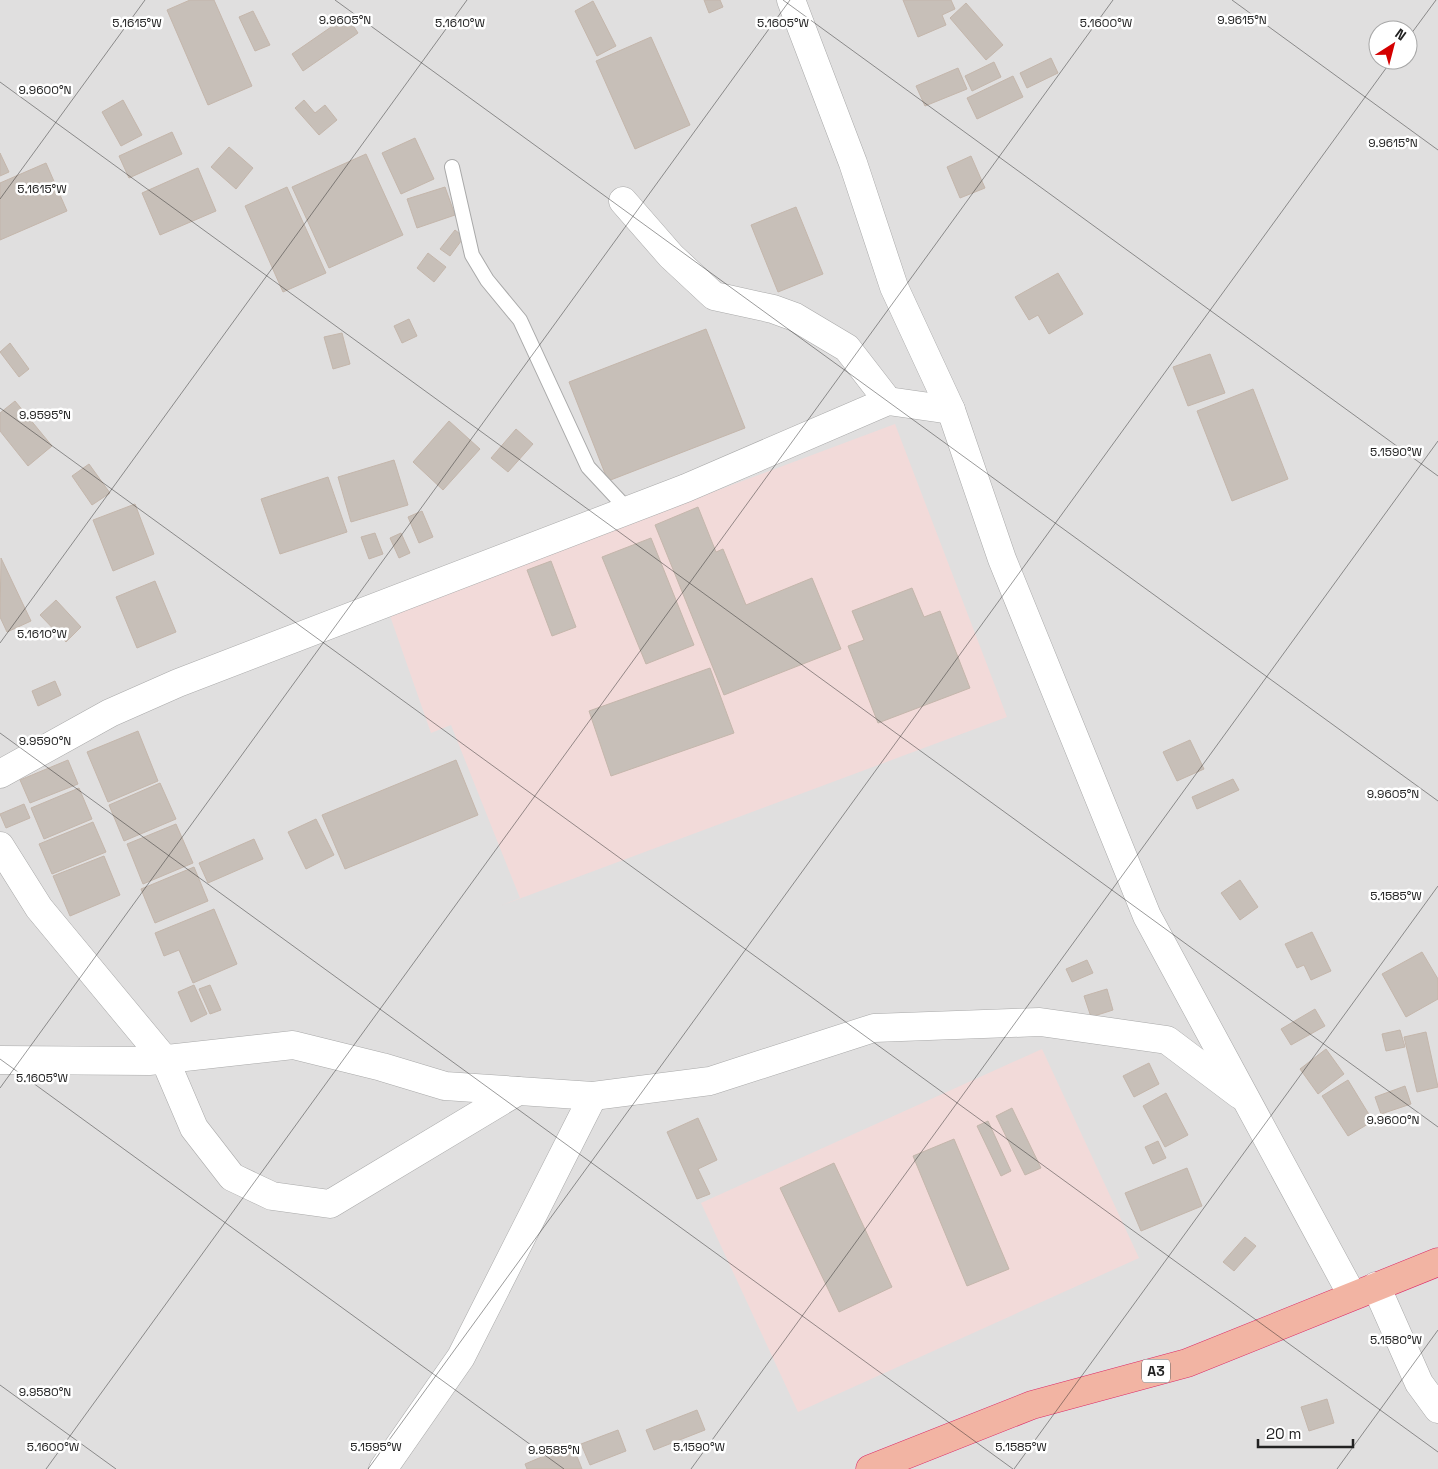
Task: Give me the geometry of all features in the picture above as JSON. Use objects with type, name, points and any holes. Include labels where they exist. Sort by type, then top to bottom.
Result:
[{"type":"highway","name":"A3","points":[[870,1469],[1032,1405],[1187,1363],[1438,1262]]},
{"type":"street","points":[[792,0],[852,163],[894,286],[951,410],[1002,559],[1147,916],[1248,1100],[1419,1383],[1438,1409]]},
{"type":"street","points":[[623,201],[671,256],[714,296],[773,309],[795,317],[847,348],[888,401]]},
{"type":"street","points":[[0,774],[110,713],[178,683],[686,488],[888,401],[951,410]]},
{"type":"street","points":[[0,846],[39,908],[165,1060],[194,1128],[232,1177],[272,1196],[330,1204],[518,1091]]},
{"type":"street","points":[[0,1060],[165,1060],[293,1045],[382,1067],[444,1086],[593,1096],[710,1081],[874,1028],[1040,1022],[1167,1040],[1248,1100]]},
{"type":"street","points":[[384,1469],[461,1358],[593,1096]]},
{"type":"lane","points":[[452,167],[472,255],[487,280],[520,320],[588,467],[628,510]]},
{"type":"shaded area","points":[[0,0],[1438,0],[1438,1469],[0,1469]]},
{"type":"shaded area","points":[[895,424],[1007,717],[500,906],[520,898],[451,725],[431,733],[389,613]]},
{"type":"shaded area","points":[[1042,1049],[1139,1258],[798,1412],[701,1203]]},
{"type":"building","points":[[190,0],[214,0],[252,86],[208,105],[167,10]]},
{"type":"building","points":[[704,0],[720,0],[723,7],[709,13]]},
{"type":"building","points":[[903,0],[951,0],[955,9],[942,15],[946,25],[918,37]]},
{"type":"building","points":[[593,1],[616,46],[597,56],[575,11]]},
{"type":"building","points":[[966,3],[1003,45],[986,60],[950,18]]},
{"type":"building","points":[[253,11],[270,45],[255,51],[239,17]]},
{"type":"building","points":[[347,16],[358,33],[303,71],[292,54]]},
{"type":"building","points":[[651,37],[690,125],[635,149],[596,61]]},
{"type":"building","points":[[1051,58],[1058,73],[1027,88],[1020,73]]},
{"type":"building","points":[[994,62],[1001,77],[972,91],[965,76]]},
{"type":"building","points":[[958,68],[967,89],[925,106],[916,86]]},
{"type":"building","points":[[1013,76],[1023,97],[977,119],[967,98]]},
{"type":"building","points":[[123,100],[142,135],[121,146],[102,112]]},
{"type":"building","points":[[304,100],[315,113],[325,105],[337,120],[319,135],[295,108]]},
{"type":"building","points":[[172,132],[182,154],[129,178],[119,156]]},
{"type":"building","points":[[415,138],[434,179],[401,194],[382,153]]},
{"type":"building","points":[[229,147],[253,168],[236,189],[211,167]]},
{"type":"building","points":[[0,153],[9,172],[0,176]]},
{"type":"building","points":[[366,154],[403,235],[329,268],[292,187]]},
{"type":"building","points":[[971,156],[985,188],[960,198],[947,167]]},
{"type":"building","points":[[46,163],[67,211],[0,240],[0,183]]},
{"type":"building","points":[[198,168],[216,211],[160,235],[142,193]]},
{"type":"building","points":[[287,187],[326,273],[283,292],[245,206]]},
{"type":"building","points":[[445,187],[455,215],[417,228],[407,199]]},
{"type":"building","points":[[796,207],[823,274],[778,292],[751,225]]},
{"type":"building","points":[[455,230],[464,237],[450,256],[440,249]]},
{"type":"building","points":[[428,253],[446,267],[434,282],[417,268]]},
{"type":"building","points":[[1058,273],[1083,314],[1049,334],[1038,315],[1029,320],[1015,297]]},
{"type":"building","points":[[409,319],[417,336],[402,343],[394,326]]},
{"type":"building","points":[[706,329],[745,428],[608,481],[569,382]]},
{"type":"building","points":[[342,333],[350,364],[333,369],[324,337]]},
{"type":"building","points":[[10,343],[29,369],[19,377],[0,352]]},
{"type":"building","points":[[1210,354],[1225,393],[1188,406],[1173,367]]},
{"type":"building","points":[[1253,389],[1288,479],[1232,501],[1197,411]]},
{"type":"building","points":[[15,401],[52,446],[28,466],[0,431],[0,413]]},
{"type":"building","points":[[449,421],[480,449],[443,490],[413,462]]},
{"type":"building","points":[[516,429],[533,444],[508,472],[491,458]]},
{"type":"building","points":[[394,460],[408,505],[351,522],[338,477]]},
{"type":"building","points":[[89,464],[110,493],[92,505],[72,476]]},
{"type":"building","points":[[328,477],[347,532],[280,554],[261,499]]},
{"type":"building","points":[[135,504],[154,554],[113,571],[93,520]]},
{"type":"building","points":[[698,507],[716,552],[723,549],[746,605],[812,578],[841,649],[724,695],[655,525]]},
{"type":"building","points":[[422,511],[433,537],[419,543],[408,517]]},
{"type":"building","points":[[375,533],[383,554],[369,559],[361,537]]},
{"type":"building","points":[[401,533],[410,553],[399,558],[390,538]]},
{"type":"building","points":[[651,538],[694,645],[646,664],[602,557]]},
{"type":"building","points":[[1,558],[31,621],[7,632],[0,617]]},
{"type":"building","points":[[551,561],[576,627],[552,636],[527,570]]},
{"type":"building","points":[[155,581],[176,632],[137,648],[116,597]]},
{"type":"building","points":[[912,588],[924,617],[940,611],[970,688],[878,723],[848,646],[864,640],[852,611]]},
{"type":"building","points":[[56,600],[81,627],[66,642],[40,615]]},
{"type":"building","points":[[710,668],[734,733],[611,776],[589,711]]},
{"type":"building","points":[[55,681],[61,695],[38,706],[32,691]]},
{"type":"building","points":[[138,731],[158,781],[108,802],[87,752]]},
{"type":"building","points":[[1190,740],[1204,769],[1177,781],[1163,752]]},
{"type":"building","points":[[68,760],[78,784],[30,803],[20,780]]},
{"type":"building","points":[[456,760],[478,815],[345,869],[322,815]]},
{"type":"building","points":[[1233,779],[1239,790],[1197,809],[1192,797]]},
{"type":"building","points":[[160,783],[176,819],[124,841],[109,805]]},
{"type":"building","points":[[79,788],[92,819],[44,839],[31,808]]},
{"type":"building","points":[[24,804],[30,818],[6,828],[0,814]]},
{"type":"building","points":[[316,819],[334,855],[306,869],[288,832]]},
{"type":"building","points":[[93,822],[106,852],[52,874],[39,844]]},
{"type":"building","points":[[176,824],[193,863],[143,884],[127,844]]},
{"type":"building","points":[[254,839],[263,859],[208,883],[199,863]]},
{"type":"building","points":[[104,856],[120,895],[70,916],[53,876]]},
{"type":"building","points":[[194,867],[208,901],[155,923],[141,889]]},
{"type":"building","points":[[1240,880],[1258,907],[1240,920],[1221,893]]},
{"type":"building","points":[[214,909],[237,964],[193,983],[179,950],[164,956],[155,933]]},
{"type":"building","points":[[1312,932],[1331,971],[1311,980],[1304,965],[1297,968],[1285,944]]},
{"type":"building","points":[[1422,952],[1438,979],[1438,999],[1406,1017],[1382,974]]},
{"type":"building","points":[[1087,960],[1093,973],[1072,982],[1066,969]]},
{"type":"building","points":[[194,985],[207,1014],[191,1022],[178,992]]},
{"type":"building","points":[[210,985],[221,1010],[210,1014],[199,989]]},
{"type":"building","points":[[1107,989],[1113,1010],[1091,1017],[1084,996]]},
{"type":"building","points":[[1315,1009],[1325,1026],[1291,1045],[1281,1029]]},
{"type":"building","points":[[1400,1030],[1405,1047],[1386,1051],[1382,1034]]},
{"type":"building","points":[[1426,1032],[1438,1087],[1417,1092],[1404,1037]]},
{"type":"building","points":[[1326,1049],[1344,1074],[1318,1094],[1300,1069]]},
{"type":"building","points":[[1149,1063],[1159,1084],[1134,1097],[1123,1076]]},
{"type":"building","points":[[1348,1080],[1373,1121],[1348,1136],[1322,1096]]},
{"type":"building","points":[[1405,1086],[1411,1104],[1381,1114],[1375,1097]]},
{"type":"building","points":[[1166,1093],[1188,1135],[1165,1147],[1143,1106]]},
{"type":"building","points":[[1012,1108],[1041,1168],[1025,1175],[996,1116]]},
{"type":"building","points":[[698,1118],[717,1160],[698,1169],[710,1194],[697,1199],[667,1132]]},
{"type":"building","points":[[988,1121],[1011,1171],[1001,1176],[977,1126]]},
{"type":"building","points":[[954,1139],[1009,1269],[967,1286],[913,1156]]},
{"type":"building","points":[[1158,1141],[1166,1158],[1153,1164],[1145,1147]]},
{"type":"building","points":[[834,1163],[892,1287],[839,1312],[780,1188]]},
{"type":"building","points":[[1187,1168],[1202,1206],[1141,1231],[1125,1193]]},
{"type":"building","points":[[1245,1237],[1256,1246],[1234,1271],[1223,1262]]},
{"type":"building","points":[[1327,1399],[1334,1423],[1309,1431],[1301,1407]]},
{"type":"building","points":[[697,1410],[705,1430],[654,1450],[646,1430]]},
{"type":"building","points":[[618,1430],[626,1451],[590,1465],[581,1444]]},
{"type":"building","points":[[572,1444],[582,1469],[527,1469],[525,1464]]}]
